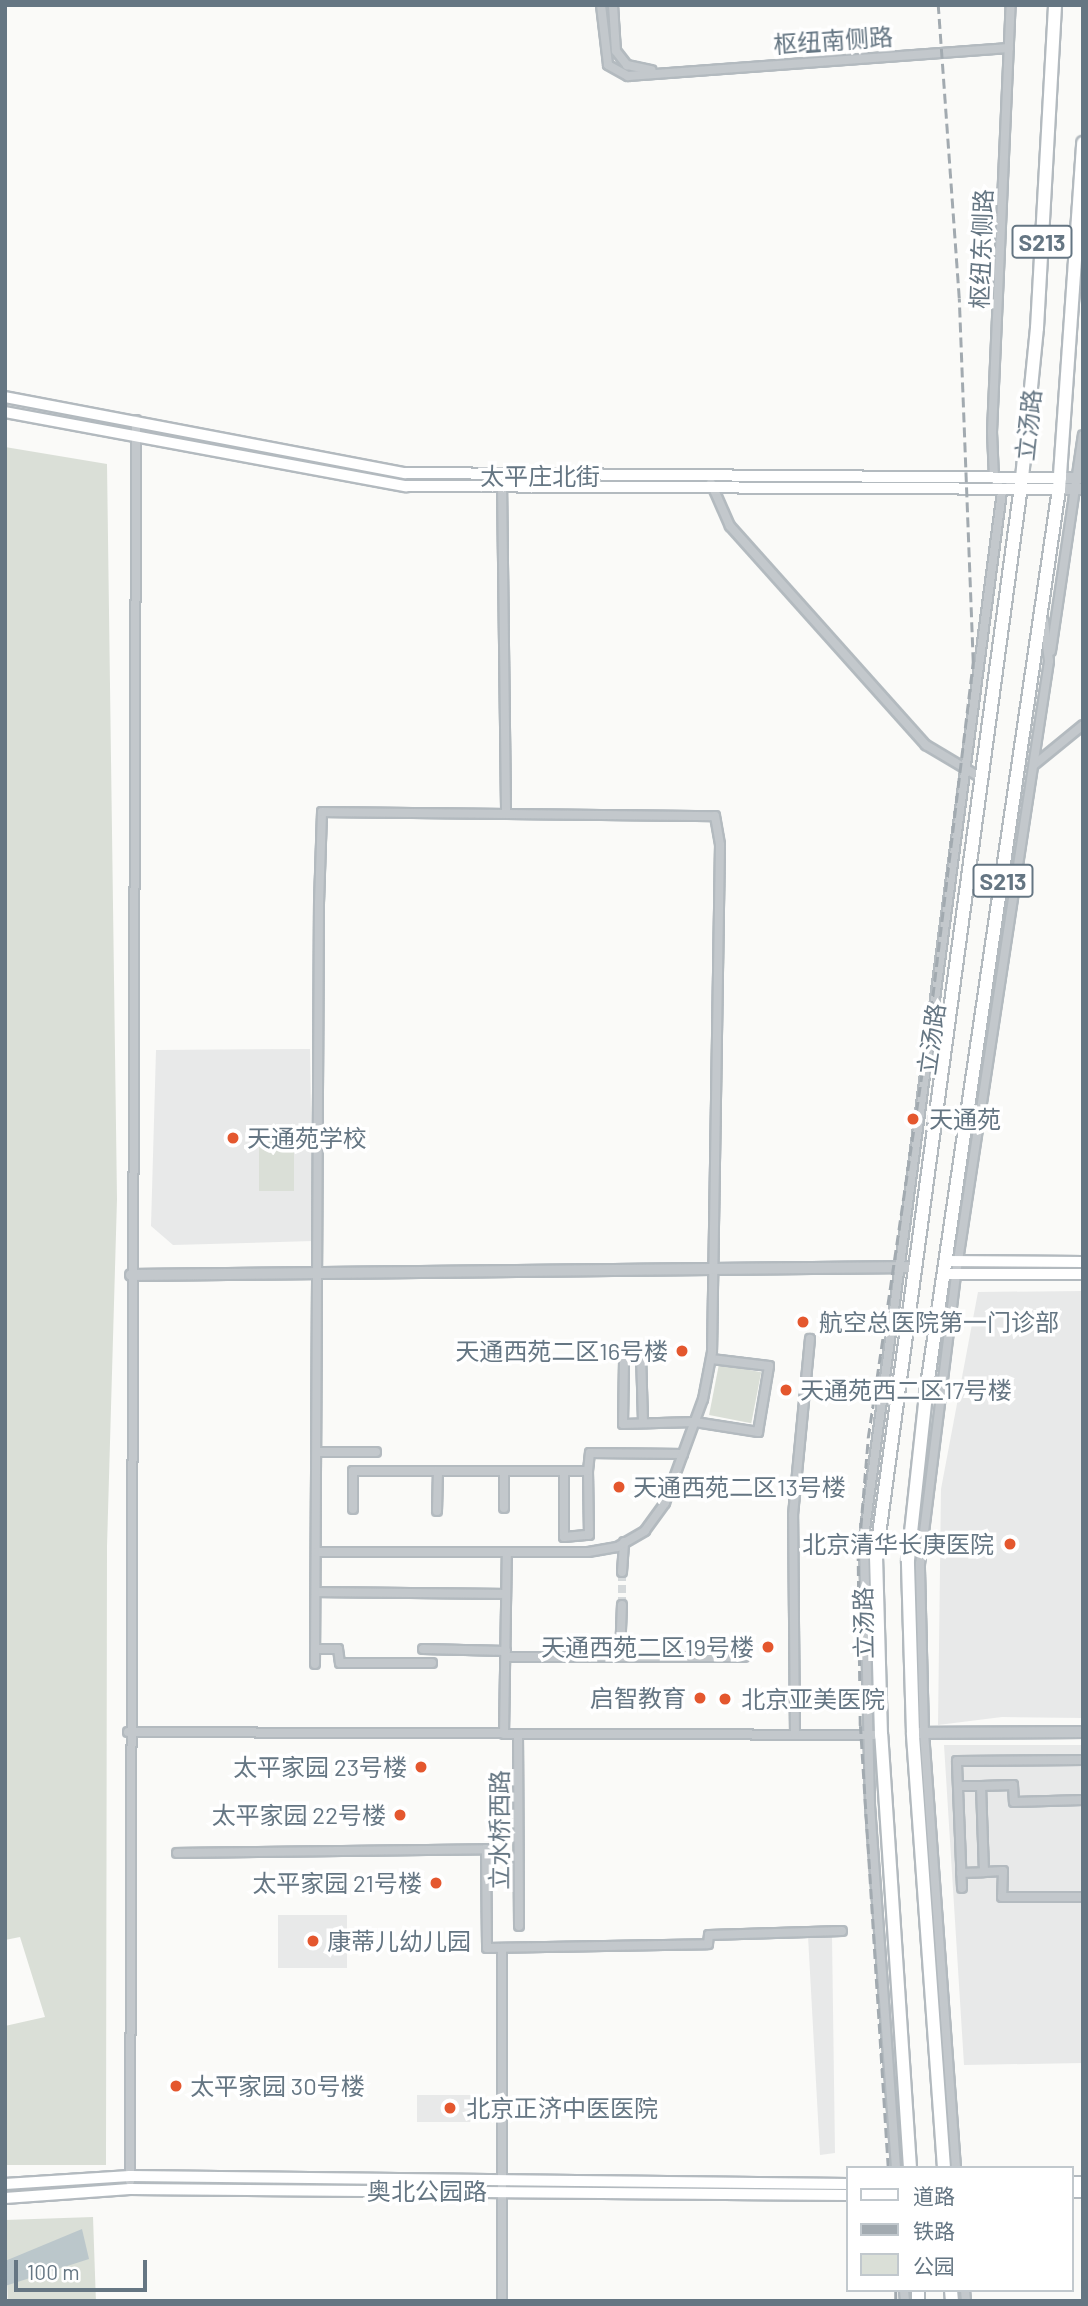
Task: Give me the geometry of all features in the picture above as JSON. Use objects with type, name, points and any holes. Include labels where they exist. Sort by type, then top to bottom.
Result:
[{"type":"main road","name":"立汤路","points":[[910,2166],[881,1735],[876,1557],[907,1266],[983,779],[1021,484],[1038,328],[1055,5]]},
{"type":"main road","name":"立汤路","points":[[944,2166],[909,1548],[1060,483],[1083,143]]},
{"type":"main road","name":"太平庄北街","points":[[5,397],[136,420],[349,466],[502,476],[994,478],[1021,484],[1060,483]]},
{"type":"main road","name":"太平庄北街","points":[[5,412],[136,434],[337,478],[502,490],[1002,491],[1021,484]]},
{"type":"main road","points":[[950,1267],[1083,1262]]},
{"type":"main road","points":[[950,1267],[1083,1274]]},
{"type":"main road","name":"奥北公园路","points":[[5,2184],[130,2176],[846,2184]]},
{"type":"main road","name":"奥北公园路","points":[[5,2199],[130,2189],[846,2195]]},
{"type":"street","name":"枢纽南侧路","points":[[601,5],[608,65],[628,76],[660,71],[1009,48]]},
{"type":"street","points":[[613,5],[621,58],[660,71]]},
{"type":"street","name":"枢纽东侧路","points":[[994,478],[1011,5]]},
{"type":"street","points":[[130,2189],[128,1732],[136,420]]},
{"type":"street","points":[[1049,661],[1080,483],[1083,435]]},
{"type":"street","points":[[502,476],[506,811]]},
{"type":"street","points":[[711,477],[711,490],[730,526],[926,745],[983,779]]},
{"type":"street","points":[[994,478],[1002,491]]},
{"type":"street","name":"太平庄北街","points":[[1060,483],[1080,483]]},
{"type":"street","name":"立汤路","points":[[896,2166],[866,1735],[863,1537],[907,1266],[970,772],[1002,491]]},
{"type":"street","name":"立汤路","points":[[950,1267],[1049,661],[1041,606]]},
{"type":"street","points":[[1034,765],[1083,725]]},
{"type":"street","points":[[315,1664],[322,812],[506,811],[715,816],[716,1269],[711,1359],[695,1422],[665,1503],[645,1531],[624,1542],[588,1552],[316,1552]]},
{"type":"street","points":[[131,1275],[907,1266]]},
{"type":"street","points":[[795,1735],[793,1515],[810,1339]]},
{"type":"street","points":[[641,1354],[643,1423]]},
{"type":"street","points":[[624,1361],[623,1424],[695,1422],[758,1432],[769,1366],[711,1359]]},
{"type":"street","points":[[317,1452],[376,1452]]},
{"type":"street","points":[[564,1472],[564,1536],[589,1535],[590,1453],[683,1454]]},
{"type":"street","points":[[353,1508],[353,1471],[588,1471]]},
{"type":"street","points":[[437,1511],[438,1472]]},
{"type":"street","points":[[504,1472],[504,1508]]},
{"type":"street","points":[[622,1572],[624,1542]]},
{"type":"street","points":[[504,1734],[506,1553]]},
{"type":"street","points":[[316,1592],[505,1594]]},
{"type":"street","points":[[620,1656],[622,1605]]},
{"type":"street","points":[[315,1649],[338,1649],[340,1663],[432,1663]]},
{"type":"street","points":[[423,1649],[506,1654],[744,1657]]},
{"type":"street","points":[[128,1732],[881,1735]]},
{"type":"street","points":[[919,1733],[1083,1732]]},
{"type":"street","name":"立汤路","points":[[919,1733],[956,2166]]},
{"type":"street","name":"立水桥西路","points":[[518,1734],[519,1926]]},
{"type":"street","points":[[962,1888],[957,1761],[1083,1760]]},
{"type":"street","points":[[958,1786],[1013,1785],[1014,1802],[1083,1800]]},
{"type":"street","points":[[981,1786],[984,1872]]},
{"type":"street","points":[[177,1853],[486,1849],[487,1948],[708,1944],[709,1936],[842,1931]]},
{"type":"street","points":[[961,1873],[1003,1871],[1002,1897],[1083,1897]]},
{"type":"street","points":[[502,1949],[502,2301]]},
{"type":"shaded area","name":"天通苑学校","points":[[310,1049],[313,1241],[173,1245],[151,1226],[156,1050]]},
{"type":"shaded area","name":"北京清华长庚医院","points":[[1083,1291],[1083,1718],[1002,1717],[938,1725],[941,1489],[978,1292]]},
{"type":"shaded area","points":[[944,1745],[1083,1745],[1083,2063],[964,2065]]},
{"type":"shaded area","name":"康蒂儿幼儿园","points":[[278,1915],[347,1915],[347,1968],[278,1968]]},
{"type":"shaded area","points":[[808,1936],[832,1936],[835,2153],[820,2155]]},
{"type":"shaded area","name":"北京正济中医医院","points":[[417,2095],[484,2095],[484,2122],[417,2122]]},
{"type":"shaded area","points":[[82,2229],[89,2259],[5,2286],[5,2261]]},
{"type":"green space","points":[[5,447],[107,464],[117,1199],[107,1547],[106,2165],[5,2165],[5,2026],[45,2017],[20,1937],[5,1940]]},
{"type":"green space","points":[[259,1125],[294,1125],[294,1191],[259,1191]]},
{"type":"green space","points":[[719,1364],[761,1372],[751,1423],[709,1415]]},
{"type":"green space","points":[[93,2217],[96,2301],[8,2301],[5,2220]]},
{"type":"tunnel","points":[[622,1572],[622,1605]]},
{"type":"railway","points":[[888,2166],[860,1726],[858,1558],[868,1438],[929,1026],[973,662],[959,298],[938,5]]},
{"type":"railway","points":[[896,2292],[896,2301]]},
{"type":"place","name":"天通苑","points":[[913,1119]]},
{"type":"place","name":"天通苑学校","points":[[233,1138]]},
{"type":"place","name":"航空总医院第一门诊部","points":[[803,1322]]},
{"type":"place","name":"天通西苑二区16号楼","points":[[682,1351]]},
{"type":"place","name":"天通苑西二区17号楼","points":[[786,1390]]},
{"type":"place","name":"天通西苑二区13号楼","points":[[619,1487]]},
{"type":"place","name":"北京清华长庚医院","points":[[1010,1544]]},
{"type":"place","name":"天通西苑二区19号楼","points":[[768,1647]]},
{"type":"place","name":"启智教育","points":[[700,1698]]},
{"type":"place","name":"北京亚美医院","points":[[725,1699]]},
{"type":"place","name":"太平家园 23号楼","points":[[421,1767]]},
{"type":"place","name":"太平家园 22号楼","points":[[400,1815]]},
{"type":"place","name":"太平家园 21号楼","points":[[436,1883]]},
{"type":"place","name":"康蒂儿幼儿园","points":[[313,1941]]},
{"type":"place","name":"太平家园 30号楼","points":[[176,2086]]},
{"type":"place","name":"北京正济中医医院","points":[[450,2108]]}]
